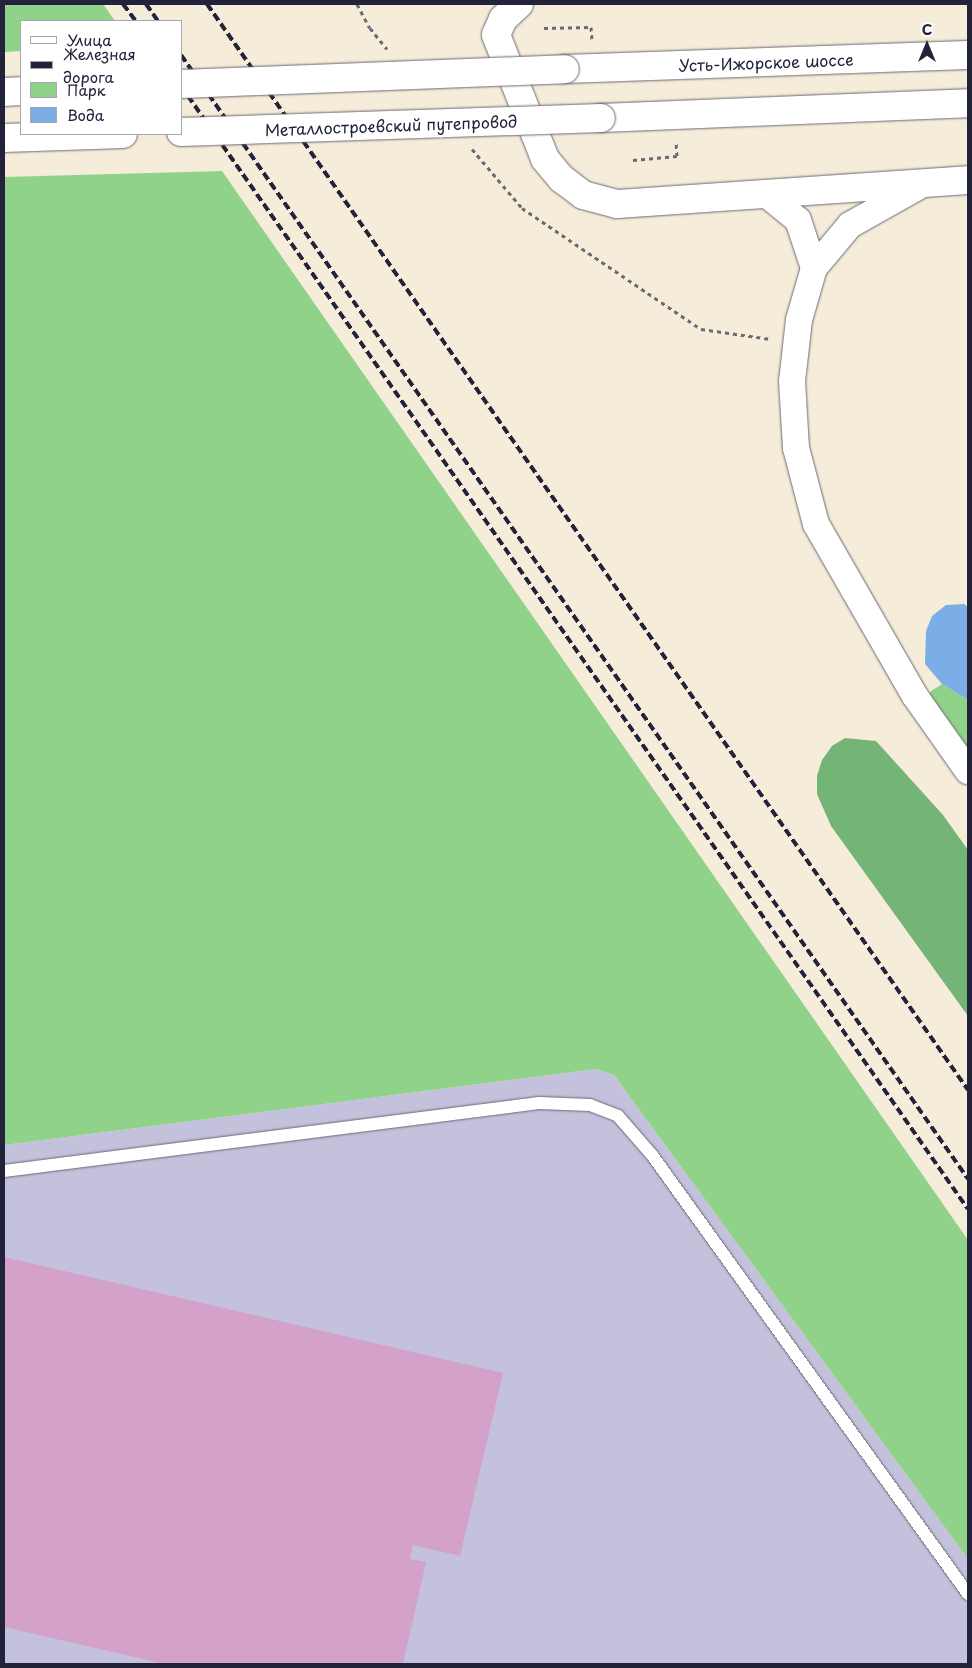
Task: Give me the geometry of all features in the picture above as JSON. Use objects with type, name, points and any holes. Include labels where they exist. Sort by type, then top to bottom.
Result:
[{"type":"street","points":[[520,4],[503,19],[496,35],[544,159],[562,179],[583,195],[617,204],[968,180]]},
{"type":"street","name":"Усть-Ижорское шоссе","points":[[182,84],[968,55]]},
{"type":"street","points":[[4,92],[20,91]]},
{"type":"street","name":"Металлостроевский путепровод","points":[[182,132],[968,103]]},
{"type":"street","points":[[4,138],[93,135]]},
{"type":"street","points":[[923,184],[850,225],[814,268],[799,320],[792,381],[796,448],[816,524],[915,696],[968,771]]},
{"type":"street","points":[[767,195],[798,220],[814,268]]},
{"type":"lane","points":[[4,1171],[539,1103],[590,1104],[618,1116],[652,1156],[968,1594]]},
{"type":"path","points":[[544,28],[591,27],[592,49]]},
{"type":"path","points":[[633,160],[677,156]]},
{"type":"shaded area","points":[[596,1069],[614,1075],[968,1559],[968,1664],[4,1664],[4,1145]]},
{"type":"green space","points":[[4,4],[103,4],[114,20],[20,20],[20,51],[4,52]]},
{"type":"green space","points":[[222,171],[968,1240],[968,1559],[614,1075],[596,1069],[4,1145],[4,177]]},
{"type":"green space","points":[[942,684],[968,700],[968,769],[928,698],[931,691]]},
{"type":"green space","points":[[845,738],[876,741],[943,815],[968,850],[968,1016],[831,826],[817,794],[817,776],[822,760],[832,746]]},
{"type":"water","points":[[964,604],[968,607],[968,700],[942,684],[925,664],[926,631],[932,616],[946,605]]},
{"type":"building","points":[[4,1257],[503,1373],[460,1556],[413,1545],[410,1559],[426,1562],[403,1664],[165,1664],[4,1627]]},
{"type":"railway","points":[[123,4],[135,20]]},
{"type":"railway","points":[[146,4],[157,20]]},
{"type":"railway","points":[[207,4],[968,1090]]},
{"type":"railway","points":[[182,56],[968,1179]]},
{"type":"railway","points":[[182,87],[968,1209]]}]
